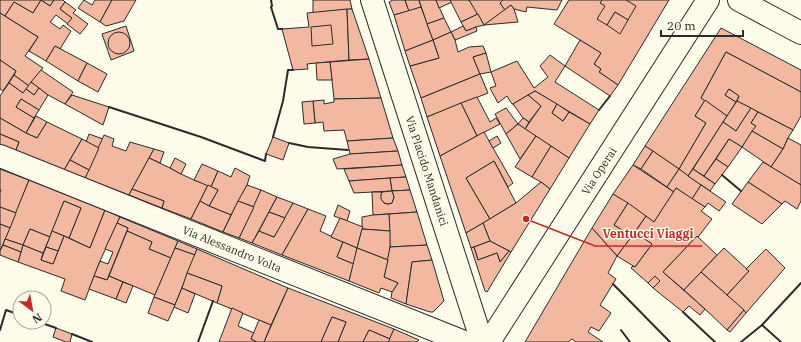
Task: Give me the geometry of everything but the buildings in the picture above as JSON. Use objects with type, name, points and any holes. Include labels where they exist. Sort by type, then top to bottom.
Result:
[{"type":"street","name":"Via Operai","points":[[489,342],[708,0]]},
{"type":"street","points":[[739,0],[801,33]]},
{"type":"street","name":"Via Placido Mandanici","points":[[376,2],[482,342]]},
{"type":"street","name":"Via Alessandro Volta","points":[[0,156],[464,342]]},
{"type":"wall","points":[[271,0],[271,7],[278,29],[282,29]]},
{"type":"wall","points":[[273,137],[283,101],[288,70],[293,70]]},
{"type":"wall","points":[[599,110],[610,96]]},
{"type":"wall","points":[[109,107],[201,137],[265,161],[266,154]]},
{"type":"wall","points":[[289,143],[308,147],[348,150]]},
{"type":"wall","points":[[722,175],[741,191]]},
{"type":"wall","points":[[741,342],[762,325],[801,283]]},
{"type":"wall","points":[[613,284],[670,342]]},
{"type":"wall","points":[[198,342],[213,301]]},
{"type":"wall","points":[[0,330],[6,310],[12,312]]},
{"type":"wall","points":[[683,312],[715,342]]},
{"type":"wall","points":[[762,325],[781,342]]},
{"type":"wall","points":[[52,327],[56,328]]},
{"type":"wall","points":[[621,330],[630,342]]},
{"type":"wall","points":[[72,334],[92,342]]},
{"type":"place","name":"Ventucci Viaggi","points":[[526,219]]}]
